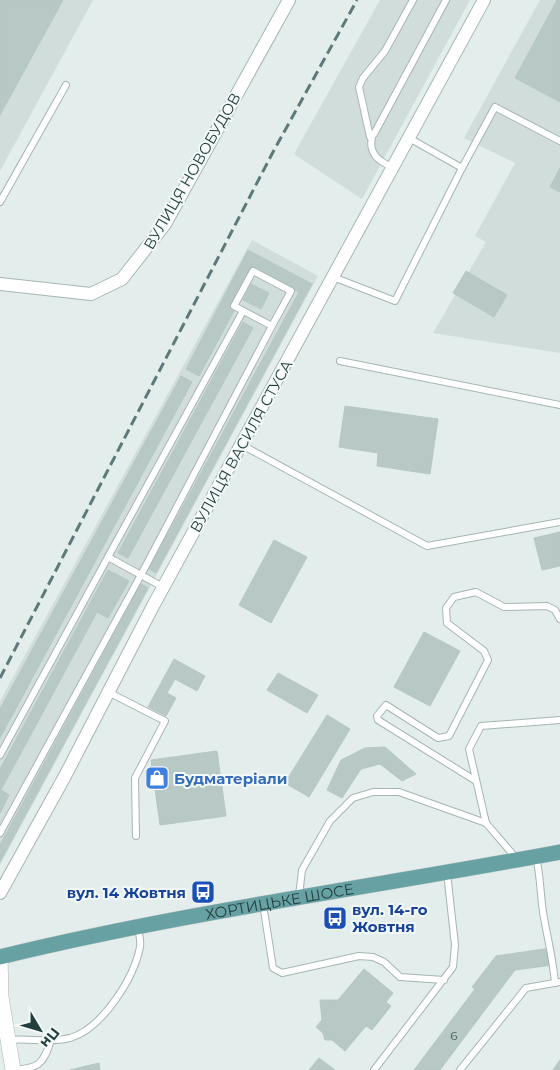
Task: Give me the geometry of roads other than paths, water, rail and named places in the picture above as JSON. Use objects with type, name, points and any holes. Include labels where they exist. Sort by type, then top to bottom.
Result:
[{"type":"main road","name":"ХОРТИЦЬКЕ ШОСЕ","points":[[0,957],[299,897],[560,852]]},
{"type":"street","name":"ВУЛИЦЯ НОВОБУДОВ","points":[[0,284],[91,294],[122,279],[165,224],[289,0]]},
{"type":"street","name":"ВУЛИЦЯ ВАСИЛЯ СТУСА","points":[[0,894],[163,588],[484,0]]},
{"type":"street","points":[[0,957],[1,997],[13,1070]]},
{"type":"lane","points":[[372,137],[369,134],[359,87],[362,78],[385,51],[414,0]]},
{"type":"lane","points":[[392,168],[373,155],[370,143],[446,0]]},
{"type":"lane","points":[[0,202],[66,85]]},
{"type":"lane","points":[[334,276],[395,301],[495,107],[560,141]]},
{"type":"lane","points":[[409,138],[462,168]]},
{"type":"lane","points":[[0,833],[141,575],[291,291],[253,271],[234,306],[272,326]]},
{"type":"lane","points":[[0,754],[243,311]]},
{"type":"lane","points":[[340,361],[560,405]]},
{"type":"lane","points":[[242,445],[427,546],[560,522]]},
{"type":"lane","points":[[108,557],[163,588]]},
{"type":"lane","points":[[476,780],[378,720],[377,716],[386,705],[438,738],[448,736],[488,660],[484,651],[447,623],[446,608],[454,597],[476,592],[504,607],[547,606],[555,610],[560,620]]},
{"type":"lane","points":[[108,692],[165,721],[135,778],[136,836]]},
{"type":"lane","points":[[518,860],[486,823],[469,748],[481,726],[560,720]]},
{"type":"lane","points":[[299,897],[302,870],[330,821],[354,798],[374,792],[399,792],[486,823]]},
{"type":"lane","points":[[460,1070],[526,988],[558,982],[543,917],[540,871],[536,857]]},
{"type":"lane","points":[[374,1070],[453,967],[455,953],[447,873]]},
{"type":"lane","points":[[263,904],[273,968],[277,971],[282,973],[359,956],[373,957],[384,962],[400,977],[444,980]]},
{"type":"lane","points":[[9,1040],[26,1038],[51,1040],[71,1037],[95,1022],[112,1004],[132,972],[140,945],[138,928]]},
{"type":"lane","points":[[13,1070],[32,1069],[38,1066],[47,1054],[51,1040]]},
{"type":"railway","points":[[0,678],[273,152],[357,0]]},
{"type":"place","name":"Будматеріали","points":[[157,778]]},
{"type":"place","name":"вул. 14 Жовтня","points":[[203,892]]},
{"type":"place","name":"вул. 14-го Жовтня","points":[[335,918]]}]
